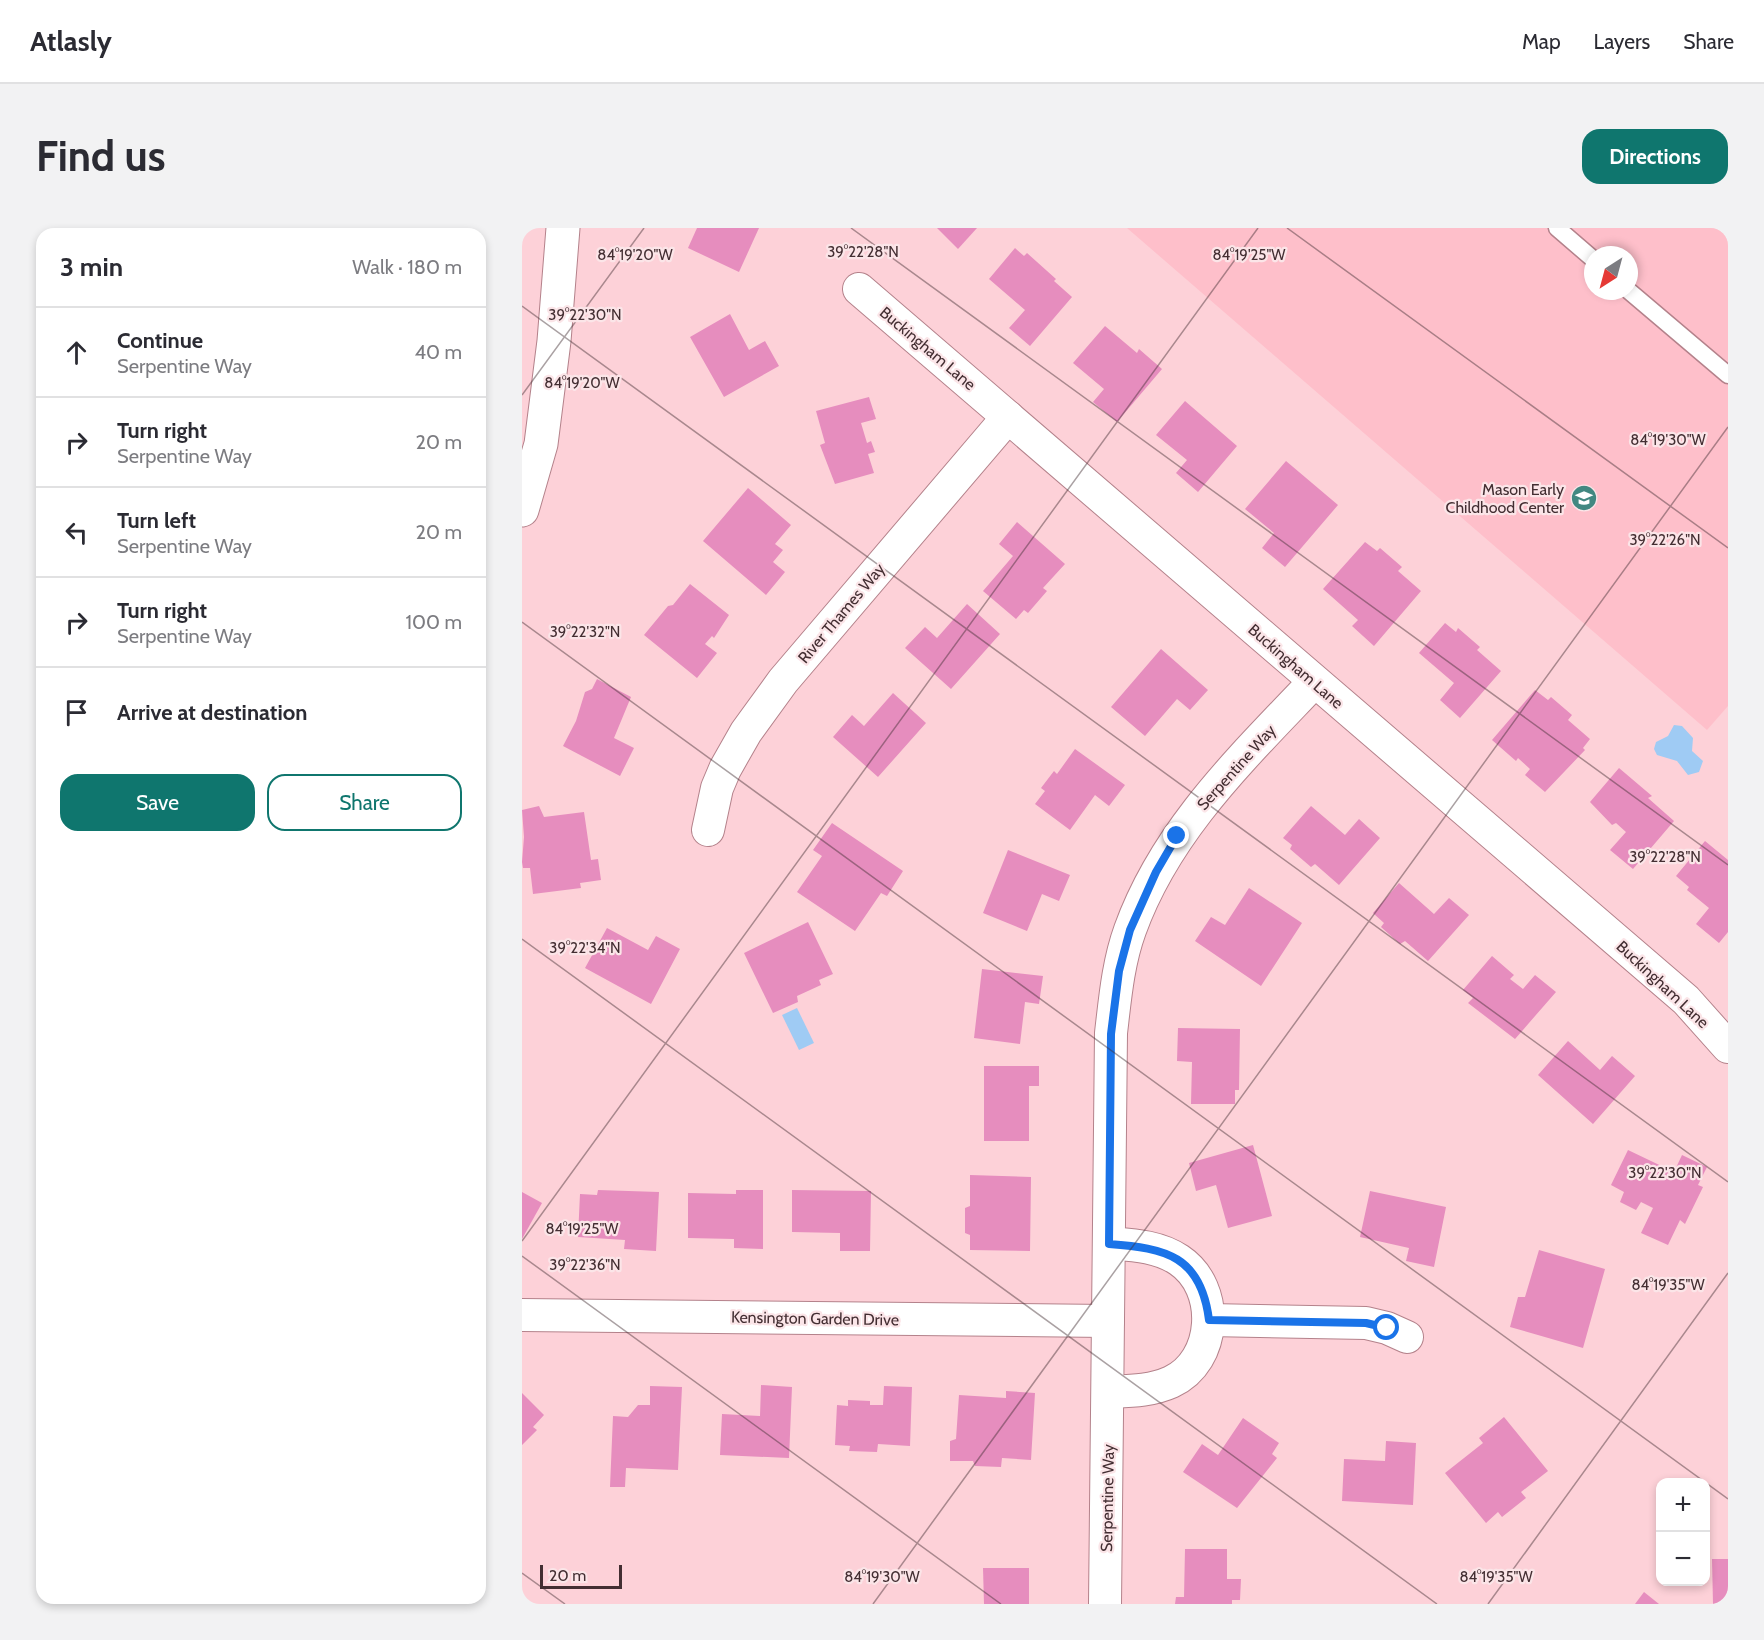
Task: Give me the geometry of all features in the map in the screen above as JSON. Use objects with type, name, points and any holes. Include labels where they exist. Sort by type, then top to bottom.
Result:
[{"type":"street","points":[[522,510],[541,444],[554,340],[563,228]]},
{"type":"street","name":"Buckingham Lane","points":[[859,290],[1686,1000],[1728,1047]]},
{"type":"street","name":"River Thames Way","points":[[708,830],[725,769],[765,707],[810,648],[1008,417]]},
{"type":"street","name":"Serpentine Way","points":[[1105,1604],[1111,1034],[1119,971],[1130,930],[1156,872],[1177,836],[1216,786],[1314,682]]},
{"type":"street","points":[[1108,1392],[1152,1389],[1184,1375],[1198,1358],[1207,1338],[1209,1320],[1206,1295],[1196,1276],[1180,1261],[1161,1251],[1109,1244]]},
{"type":"street","name":"Kensington Garden Drive","points":[[522,1315],[1108,1321]]},
{"type":"street","points":[[1209,1320],[1366,1323],[1387,1328],[1407,1337]]},
{"type":"lane","points":[[1557,228],[1584,251]]},
{"type":"lane","points":[[1638,299],[1728,375]]},
{"type":"shaded area","name":"Mason Early Childhood Center","points":[[1127,228],[1728,228],[1728,706],[1707,730]]},
{"type":"water","points":[[1674,725],[1682,726],[1693,738],[1692,751],[1703,761],[1699,772],[1688,775],[1677,761],[1657,755],[1654,749],[1656,742],[1668,736]]},
{"type":"water","points":[[797,1008],[814,1043],[799,1050],[782,1015]]},
{"type":"building","points":[[697,228],[759,228],[739,272],[688,248]]},
{"type":"building","points":[[937,228],[977,228],[958,249]]},
{"type":"building","points":[[1015,248],[1024,256],[1027,253],[1072,297],[1030,346],[1009,328],[1025,310],[989,279]]},
{"type":"building","points":[[730,314],[749,350],[765,341],[779,366],[724,397],[690,337]]},
{"type":"building","points":[[1105,326],[1137,353],[1139,349],[1162,369],[1117,422],[1093,402],[1104,389],[1073,363]]},
{"type":"building","points":[[869,397],[876,419],[861,423],[867,443],[871,441],[875,452],[868,454],[874,473],[835,484],[820,445],[825,443],[816,411]]},
{"type":"building","points":[[1185,401],[1237,446],[1198,492],[1176,473],[1187,460],[1156,435]]},
{"type":"building","points":[[1286,461],[1338,505],[1285,567],[1262,548],[1274,533],[1245,509]]},
{"type":"building","points":[[748,488],[791,525],[775,544],[783,550],[773,562],[785,572],[766,595],[703,541]]},
{"type":"building","points":[[1017,522],[1065,564],[1043,588],[1047,591],[1028,613],[1024,610],[1016,619],[983,591],[1013,556],[999,544]]},
{"type":"building","points":[[1365,542],[1377,551],[1380,548],[1402,567],[1398,571],[1421,591],[1374,646],[1352,626],[1358,620],[1323,589]]},
{"type":"building","points":[[690,584],[729,615],[714,638],[712,636],[705,644],[717,653],[697,678],[644,635]]},
{"type":"building","points":[[967,604],[1000,634],[951,689],[905,648],[925,627],[937,638]]},
{"type":"building","points":[[1445,623],[1456,632],[1458,628],[1480,647],[1477,650],[1501,671],[1460,718],[1440,700],[1454,683],[1419,653]]},
{"type":"building","points":[[1161,649],[1208,690],[1190,710],[1177,699],[1145,736],[1111,707]]},
{"type":"building","points":[[597,679],[631,697],[614,738],[634,748],[620,776],[563,746],[576,721],[585,692],[592,689]]},
{"type":"building","points":[[1535,690],[1548,700],[1551,697],[1572,715],[1568,720],[1590,739],[1583,748],[1585,750],[1545,792],[1525,775],[1530,769],[1518,758],[1516,761],[1492,740]]},
{"type":"building","points":[[893,693],[926,723],[878,777],[833,737],[852,715],[864,726]]},
{"type":"building","points":[[1075,749],[1125,785],[1109,806],[1095,795],[1070,830],[1035,804],[1045,791],[1041,788],[1054,771],[1057,774]]},
{"type":"building","points":[[1619,768],[1652,796],[1648,798],[1674,821],[1633,869],[1610,850],[1626,832],[1616,823],[1612,825],[1590,802]]},
{"type":"building","points":[[539,806],[544,817],[584,812],[591,860],[598,859],[601,880],[580,883],[581,888],[533,894],[530,868],[523,868],[522,862],[524,837],[522,810]]},
{"type":"building","points":[[1311,806],[1345,835],[1359,819],[1380,838],[1339,885],[1315,864],[1311,867],[1290,849],[1292,845],[1283,838]]},
{"type":"building","points":[[832,823],[903,871],[887,896],[881,893],[855,931],[797,892],[822,856],[813,850]]},
{"type":"building","points":[[1705,841],[1728,860],[1728,932],[1719,943],[1696,924],[1709,908],[1687,890],[1689,887],[1676,876]]},
{"type":"building","points":[[1008,850],[1070,875],[1059,901],[1042,894],[1027,931],[983,913]]},
{"type":"building","points":[[1399,883],[1434,914],[1449,898],[1469,915],[1428,961],[1405,941],[1400,944],[1381,927],[1384,923],[1373,913]]},
{"type":"building","points":[[1249,888],[1302,923],[1261,986],[1195,941],[1211,917],[1225,925]]},
{"type":"building","points":[[808,922],[833,974],[819,980],[821,985],[797,996],[798,1002],[773,1013],[744,953]]},
{"type":"building","points":[[607,928],[648,950],[656,936],[680,949],[651,1004],[585,968]]},
{"type":"building","points":[[1492,956],[1514,975],[1510,979],[1523,989],[1535,975],[1556,992],[1515,1039],[1468,1003],[1473,998],[1463,990]]},
{"type":"building","points":[[982,969],[1043,976],[1039,1004],[1025,1002],[1020,1044],[974,1038]]},
{"type":"building","points":[[1178,1028],[1240,1029],[1239,1090],[1235,1090],[1235,1104],[1191,1104],[1192,1062],[1177,1061]]},
{"type":"building","points":[[1568,1041],[1600,1070],[1612,1056],[1635,1076],[1593,1124],[1538,1075]]},
{"type":"building","points":[[984,1066],[1039,1066],[1039,1086],[1029,1086],[1029,1141],[984,1141]]},
{"type":"building","points":[[1253,1145],[1272,1216],[1228,1228],[1216,1185],[1196,1191],[1189,1163]]},
{"type":"building","points":[[1628,1150],[1674,1172],[1682,1155],[1707,1167],[1698,1185],[1703,1187],[1685,1224],[1680,1220],[1668,1245],[1641,1233],[1653,1208],[1641,1202],[1636,1210],[1620,1202],[1624,1192],[1611,1185]]},
{"type":"building","points":[[970,1175],[1031,1177],[1030,1251],[970,1250],[970,1235],[965,1233],[965,1208],[970,1206]]},
{"type":"building","points":[[598,1190],[659,1192],[656,1251],[624,1249],[625,1240],[578,1237],[580,1194],[597,1195]]},
{"type":"building","points":[[736,1190],[763,1190],[763,1249],[734,1248],[734,1239],[688,1238],[688,1193],[736,1194]]},
{"type":"building","points":[[792,1190],[871,1191],[870,1251],[840,1251],[840,1233],[792,1232]]},
{"type":"building","points":[[1370,1191],[1446,1207],[1434,1267],[1406,1261],[1409,1248],[1360,1237]]},
{"type":"building","points":[[522,1192],[542,1203],[522,1239]]},
{"type":"building","points":[[1539,1250],[1605,1269],[1583,1348],[1510,1327],[1518,1297],[1525,1297]]},
{"type":"building","points":[[761,1385],[792,1387],[789,1458],[720,1455],[722,1414],[760,1416]]},
{"type":"building","points":[[650,1386],[682,1387],[678,1470],[626,1468],[625,1487],[610,1487],[613,1416],[628,1417],[638,1405],[650,1405]]},
{"type":"building","points":[[884,1386],[912,1387],[910,1446],[878,1444],[877,1452],[849,1451],[850,1446],[835,1445],[837,1405],[848,1406],[848,1400],[870,1401],[870,1405],[883,1405]]},
{"type":"building","points":[[1006,1391],[1035,1393],[1031,1460],[1002,1458],[1001,1467],[975,1466],[973,1461],[950,1461],[950,1441],[956,1439],[959,1395],[1006,1398]]},
{"type":"building","points":[[522,1393],[544,1415],[533,1427],[537,1430],[522,1445]]},
{"type":"building","points":[[1504,1417],[1548,1471],[1521,1492],[1526,1498],[1502,1517],[1498,1512],[1486,1523],[1445,1473],[1483,1443],[1479,1438]]},
{"type":"building","points":[[1243,1418],[1279,1443],[1272,1454],[1277,1458],[1237,1508],[1183,1472],[1202,1444],[1218,1455]]},
{"type":"building","points":[[1386,1441],[1416,1443],[1413,1505],[1342,1501],[1344,1459],[1385,1461]]},
{"type":"building","points":[[1185,1549],[1227,1549],[1227,1579],[1241,1579],[1240,1600],[1232,1600],[1232,1604],[1175,1604],[1176,1597],[1184,1597]]},
{"type":"building","points":[[1712,1559],[1728,1559],[1728,1604],[1713,1604]]},
{"type":"building","points":[[983,1568],[1029,1568],[1029,1604],[984,1604]]},
{"type":"building","points":[[1644,1592],[1659,1604],[1635,1604]]},
{"type":"place","name":"Mason Early Childhood Center","points":[[1584,498]]},
{"type":"route","points":[[1177,836],[1156,872],[1130,930],[1119,971],[1111,1034],[1109,1244],[1139,1246],[1161,1251],[1180,1261],[1196,1276],[1206,1295],[1209,1320],[1366,1323],[1387,1328]]}]
